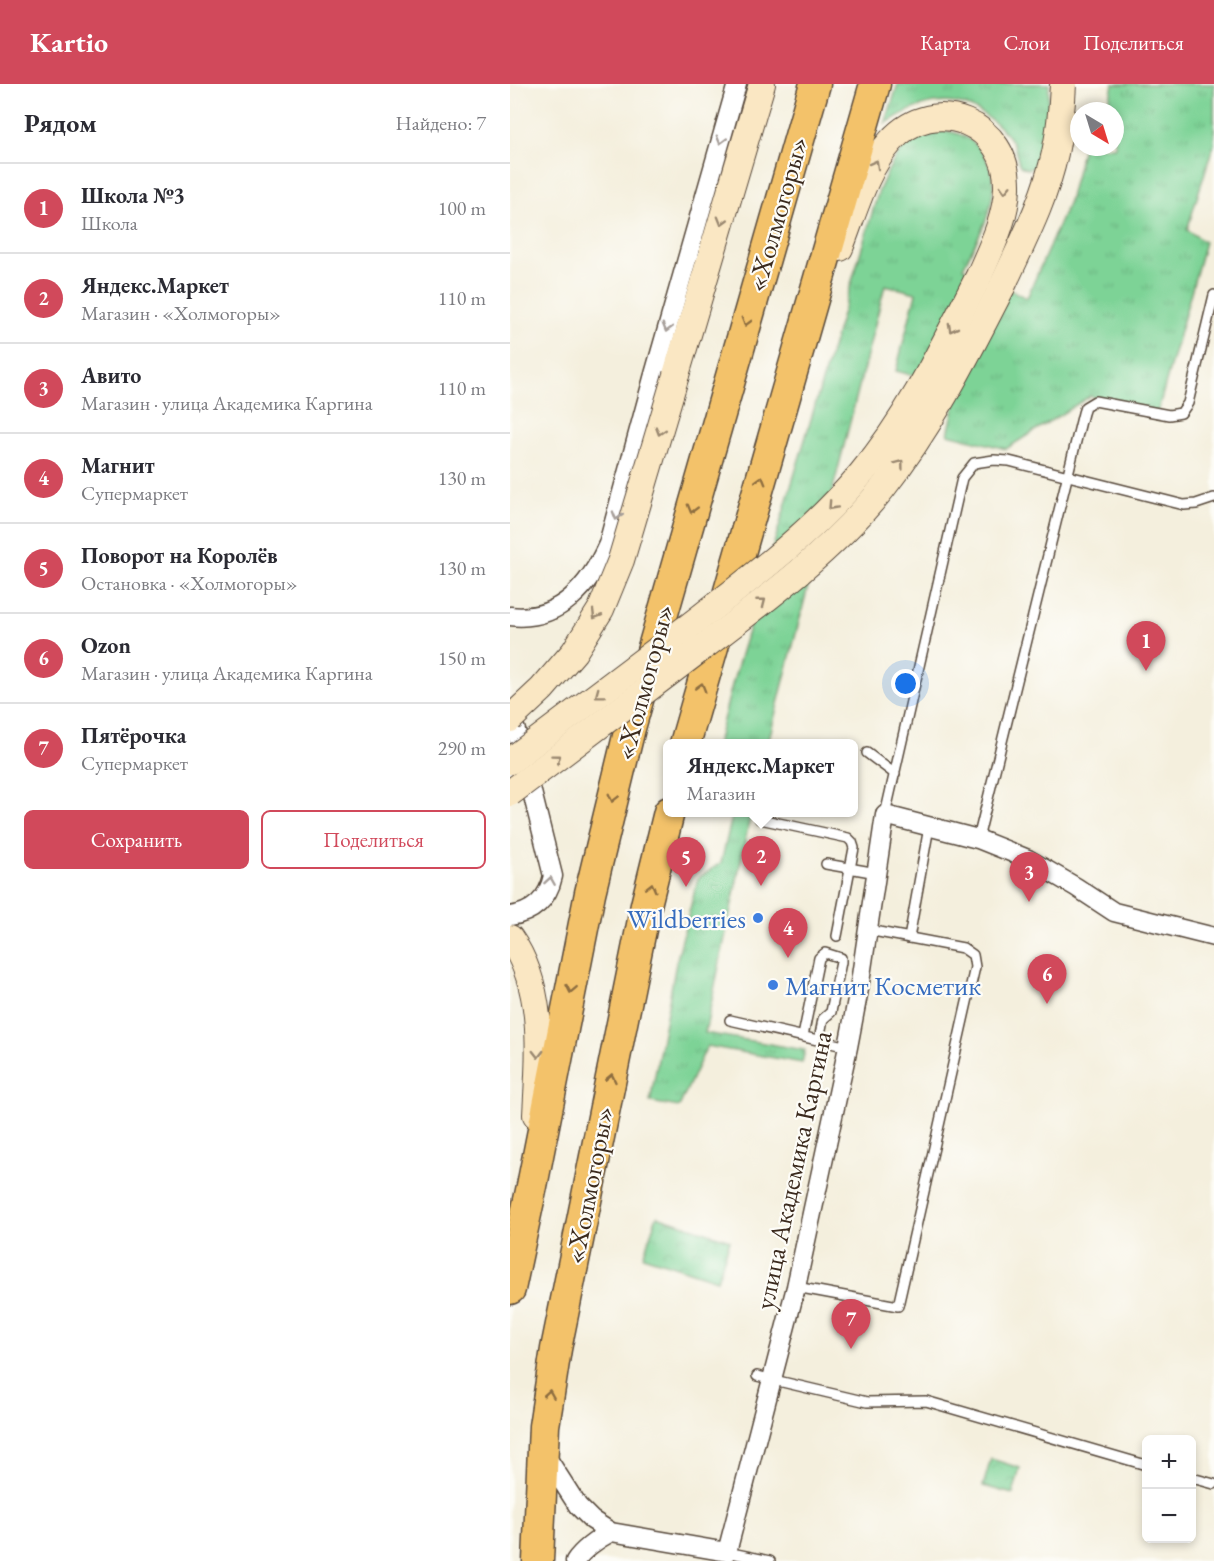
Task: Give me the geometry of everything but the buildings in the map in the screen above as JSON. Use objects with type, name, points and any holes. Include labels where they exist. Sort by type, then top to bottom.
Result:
[{"type":"highway","name":"«Холмогоры»","points":[[510,1289],[590,893],[630,728],[815,84]]},
{"type":"highway","name":"«Холмогоры»","points":[[687,739],[875,84]]},
{"type":"highway","name":"«Холмогоры»","points":[[538,1561],[544,1426],[556,1349],[646,905],[668,817]]},
{"type":"main road","points":[[510,719],[542,689],[567,659],[601,609],[621,560],[762,84]]},
{"type":"main road","points":[[510,793],[789,580],[838,536],[880,490],[918,440],[951,386],[1002,287],[1044,193],[1055,154],[1062,113],[1063,84]]},
{"type":"main road","points":[[510,761],[772,561],[820,518],[861,474],[897,426],[979,276],[1003,215],[1007,188],[1005,169],[999,151],[986,135],[969,122],[949,117],[929,118],[911,125],[892,140],[878,158],[865,184],[791,374]]},
{"type":"main road","points":[[510,938],[524,961],[530,978],[538,1030],[532,1186]]},
{"type":"street","points":[[510,615],[535,615],[562,605],[576,595],[599,566],[608,544],[737,84]]},
{"type":"street","points":[[510,710],[553,876],[550,888],[537,906],[526,912],[510,916]]},
{"type":"street","points":[[885,815],[978,839],[1028,859],[1114,912],[1214,937]]},
{"type":"street","name":"улица Академика Каргина","points":[[727,1552],[765,1377],[796,1287],[848,1047],[885,815]]},
{"type":"street","points":[[543,1452],[578,1506],[592,1520],[611,1532],[727,1552]]},
{"type":"street","points":[[575,1561],[598,1539],[611,1532]]},
{"type":"lane","points":[[978,839],[1083,413],[1090,403],[1102,401],[1169,415],[1175,415],[1186,409],[1214,295]]},
{"type":"lane","points":[[885,815],[962,478],[974,463],[994,460],[1009,461],[1184,505],[1214,498]]},
{"type":"lane","points":[[867,753],[895,774]]},
{"type":"lane","points":[[760,819],[848,838],[852,842],[854,848],[837,936]]},
{"type":"lane","points":[[909,938],[929,827]]},
{"type":"lane","points":[[826,864],[877,873]]},
{"type":"lane","points":[[796,1287],[898,1306],[975,967],[973,955],[963,948],[868,930]]},
{"type":"lane","points":[[803,1036],[819,958],[825,954],[837,956],[841,958],[841,962],[831,1012],[823,1019],[819,1040]]},
{"type":"lane","points":[[730,1020],[848,1047]]},
{"type":"lane","points":[[765,1377],[867,1402],[926,1401],[1142,1464]]},
{"type":"lane","points":[[1196,1480],[1214,1485]]},
{"type":"lane","points":[[727,1552],[770,1561]]},
{"type":"green space","points":[[898,84],[1049,84],[1048,111],[1037,167],[1027,169],[1020,166],[1008,136],[991,120],[961,104],[948,102],[922,106],[885,124]]},
{"type":"green space","points":[[1113,84],[1214,84],[1214,143],[1187,230],[1205,242],[1157,414],[1090,396],[1006,449],[948,434],[959,387],[896,371],[916,293],[885,285],[769,739],[718,739],[732,685],[879,190],[898,154],[916,139],[931,132],[946,131],[973,142],[983,154],[990,168],[993,186],[990,207],[963,268],[1027,298],[1069,201],[1081,156],[1124,156],[1124,102],[1109,102]]},
{"type":"green space","points":[[732,817],[750,817],[705,1033],[805,1050],[802,1063],[707,1046],[679,1107],[650,1102],[676,963],[698,878],[721,863]]},
{"type":"green space","points":[[657,1216],[730,1240],[717,1280],[643,1256]]},
{"type":"green space","points":[[991,1459],[1020,1468],[1013,1494],[983,1486]]},
{"type":"place","name":"Школа №3","points":[[1146,671]]},
{"type":"place","name":"Яндекс.Маркет","points":[[761,886]]},
{"type":"place","name":"Поворот на Королёв","points":[[686,887]]},
{"type":"place","name":"Авито","points":[[1029,902]]},
{"type":"place","name":"Wildberries","points":[[758,918]]},
{"type":"place","name":"Магнит","points":[[788,958]]},
{"type":"place","name":"Магнит Косметик","points":[[773,985]]},
{"type":"place","name":"Ozon","points":[[1047,1004]]},
{"type":"place","name":"Пятёрочка","points":[[851,1349]]}]
